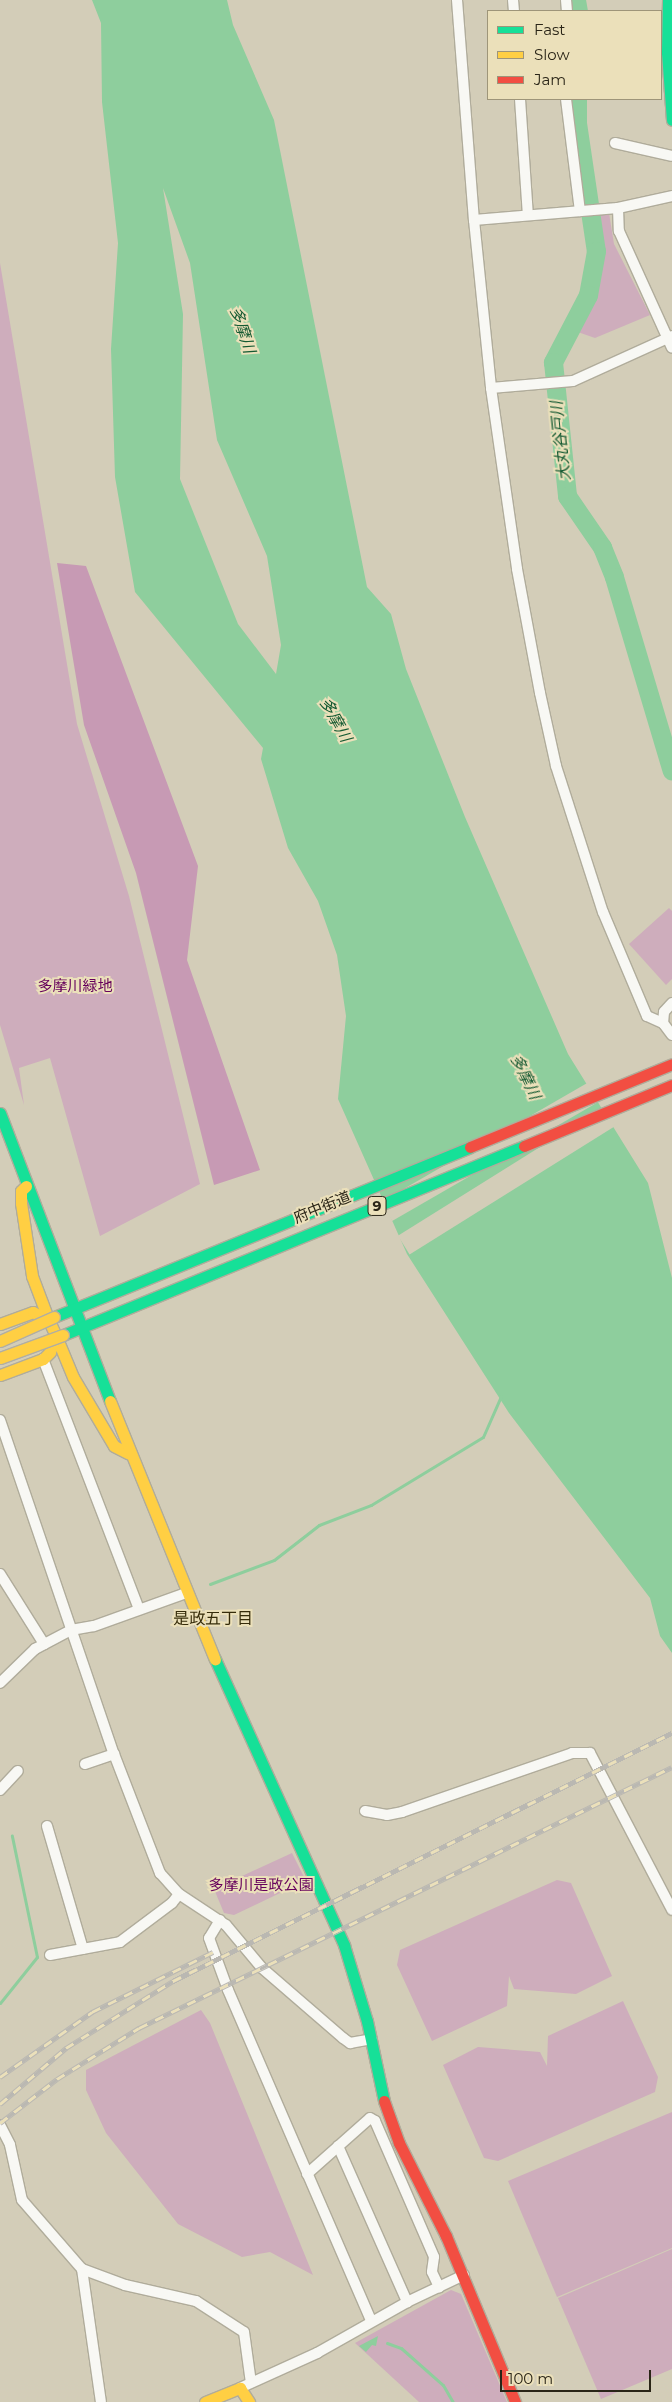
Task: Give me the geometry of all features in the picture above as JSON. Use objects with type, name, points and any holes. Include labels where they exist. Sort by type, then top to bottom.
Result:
[{"type":"main road","points":[[668,0],[666,52],[672,120]]},
{"type":"main road","name":"府中街道","points":[[0,1341],[89,1302],[672,1064]]},
{"type":"main road","name":"府中街道","points":[[0,1358],[82,1328],[659,1091],[672,1084]]},
{"type":"main road","points":[[0,1114],[128,1453],[186,1593],[344,1945],[372,2039],[378,2082],[399,2143],[464,2275],[515,2402]]},
{"type":"main road","points":[[26,1186],[21,1191],[21,1203],[32,1276],[38,1292],[52,1319],[68,1363],[114,1446],[128,1453]]},
{"type":"main road","points":[[27,1312],[38,1292]]},
{"type":"main road","points":[[0,1324],[27,1312],[38,1313],[52,1319]]},
{"type":"main road","points":[[0,1375],[46,1356],[59,1336]]},
{"type":"main road","points":[[46,1356],[68,1363]]},
{"type":"main road","points":[[205,2402],[240,2388],[248,2402]]},
{"type":"street","points":[[458,0],[474,220],[491,388],[517,570],[556,766],[594,888],[622,962],[647,1016],[663,1023],[672,1035]]},
{"type":"street","points":[[520,100],[528,215]]},
{"type":"street","points":[[566,100],[585,210]]},
{"type":"street","points":[[614,143],[672,156]]},
{"type":"street","points":[[474,220],[618,208],[672,196]]},
{"type":"street","points":[[491,388],[573,381],[671,341],[619,231],[618,208]]},
{"type":"street","points":[[663,1023],[664,1012],[672,1003]]},
{"type":"street","points":[[46,1356],[138,1609]]},
{"type":"street","points":[[0,1420],[152,1860],[168,1884],[179,1894],[220,1920],[262,1968],[343,2038],[350,2043],[372,2039]]},
{"type":"street","points":[[0,1574],[44,1644]]},
{"type":"street","points":[[0,1683],[44,1644],[71,1630],[94,1626],[186,1593]]},
{"type":"street","points":[[365,1811],[387,1815],[402,1812],[572,1753],[590,1752],[672,1910]]},
{"type":"street","points":[[86,1764],[114,1754]]},
{"type":"street","points":[[0,1790],[18,1771]]},
{"type":"street","points":[[47,1826],[83,1949]]},
{"type":"street","points":[[50,1955],[120,1942],[172,1903],[179,1894]]},
{"type":"street","points":[[220,1920],[209,1938],[210,1942],[307,2174],[372,2321]]},
{"type":"street","points":[[307,2174],[370,2118],[375,2121],[434,2257],[432,2272],[439,2287]]},
{"type":"street","points":[[0,2125],[10,2146],[22,2200],[82,2269],[125,2285],[196,2301],[244,2332],[251,2383]]},
{"type":"street","points":[[338,2146],[407,2302]]},
{"type":"street","points":[[82,2269],[101,2402]]},
{"type":"street","points":[[240,2388],[317,2352],[407,2302],[464,2275]]},
{"type":"green space","points":[[609,213],[614,244],[650,315],[595,338],[572,330],[596,283],[599,246],[595,216]]},
{"type":"green space","name":"多摩川緑地","points":[[0,263],[77,724],[129,896],[200,1184],[100,1236],[50,1058],[19,1068],[24,1105],[0,1025]]},
{"type":"green space","points":[[669,908],[672,911],[672,979],[666,985],[629,944]]},
{"type":"green space","name":"多摩川是政公園","points":[[292,1853],[304,1877],[303,1882],[234,1915],[224,1913],[214,1889]]},
{"type":"green space","points":[[557,1880],[571,1883],[612,1976],[576,1994],[514,1989],[509,1976],[507,2006],[432,2041],[397,1965],[400,1950]]},
{"type":"green space","points":[[623,2001],[658,2077],[655,2092],[498,2161],[484,2158],[443,2065],[478,2047],[540,2052],[547,2066],[548,2036]]},
{"type":"green space","points":[[201,2010],[210,2023],[313,2275],[270,2252],[242,2257],[178,2224],[106,2133],[86,2090],[86,2070]]},
{"type":"green space","points":[[672,2112],[672,2248],[557,2297],[508,2181]]},
{"type":"green space","points":[[672,2249],[672,2369],[601,2399],[558,2298]]},
{"type":"green space","points":[[451,2290],[461,2294],[507,2402],[419,2402],[355,2343]]},
{"type":"shaded area","points":[[57,563],[86,566],[198,866],[187,960],[260,1170],[214,1185],[136,873],[84,725]]},
{"type":"water","name":"多摩川","points":[[92,0],[227,0],[233,25],[274,120],[367,587],[391,614],[406,669],[465,817],[568,1054],[648,1183],[672,1278],[672,1653],[660,1636],[650,1598],[509,1413],[407,1254],[338,1099],[346,1016],[337,955],[318,901],[288,848],[261,759],[263,748],[135,592],[115,477],[111,349],[118,243],[102,102],[101,23]],"holes":[[[163,188],[190,263],[217,440],[267,556],[281,645],[276,674],[238,624],[180,479],[183,314]]]},
{"type":"water","points":[[378,2336],[376,2346],[372,2345],[366,2352],[359,2346]]},
{"type":"pier","points":[[589,1082],[600,1101],[392,1221],[381,1202]]},
{"type":"pier","points":[[604,1107],[616,1126],[410,1254],[398,1236]]},
{"type":"waterway","name":"大丸谷戸川","points":[[576,0],[578,10]]},
{"type":"waterway","name":"大丸谷戸川","points":[[577,100],[577,123],[596,251],[588,295],[553,362],[567,496],[602,547],[614,577],[672,771]]},
{"type":"waterway","points":[[210,1584],[274,1560],[319,1525],[371,1505],[483,1437],[501,1396]]},
{"type":"waterway","points":[[0,2003],[37,1957],[12,1836]]},
{"type":"waterway","points":[[387,2343],[401,2348],[443,2385],[453,2402]]},
{"type":"railway","points":[[0,2104],[66,2048],[173,1981],[672,1733]]},
{"type":"railway","points":[[0,2123],[57,2079],[139,2028],[672,1767]]},
{"type":"railway","points":[[0,2077],[92,2012],[213,1952]]},
{"type":"traffic: fast","points":[[668,0],[667,52],[672,120]]},
{"type":"traffic: fast","points":[[0,1113],[110,1401]]},
{"type":"traffic: fast","points":[[63,1335],[524,1146]]},
{"type":"traffic: fast","points":[[54,1317],[470,1147]]},
{"type":"traffic: fast","points":[[215,1659],[344,1945],[367,2021],[384,2101]]},
{"type":"traffic: slow","points":[[26,1186],[21,1191],[21,1203],[32,1276],[49,1321]]},
{"type":"traffic: slow","points":[[0,1324],[33,1312],[49,1321],[56,1336],[50,1352],[43,1359],[0,1375]]},
{"type":"traffic: slow","points":[[0,1341],[54,1317]]},
{"type":"traffic: slow","points":[[0,1358],[63,1335]]},
{"type":"traffic: slow","points":[[56,1336],[73,1377],[114,1446],[128,1453]]},
{"type":"traffic: slow","points":[[110,1401],[215,1659]]},
{"type":"traffic: slow","points":[[205,2402],[240,2388],[249,2402]]},
{"type":"traffic: jam","points":[[470,1147],[672,1064]]},
{"type":"traffic: jam","points":[[524,1146],[672,1085]]},
{"type":"traffic: jam","points":[[384,2101],[399,2143],[446,2236],[515,2402]]},
{"type":"district","name":"是政五丁目","points":[[213,1619]]}]
